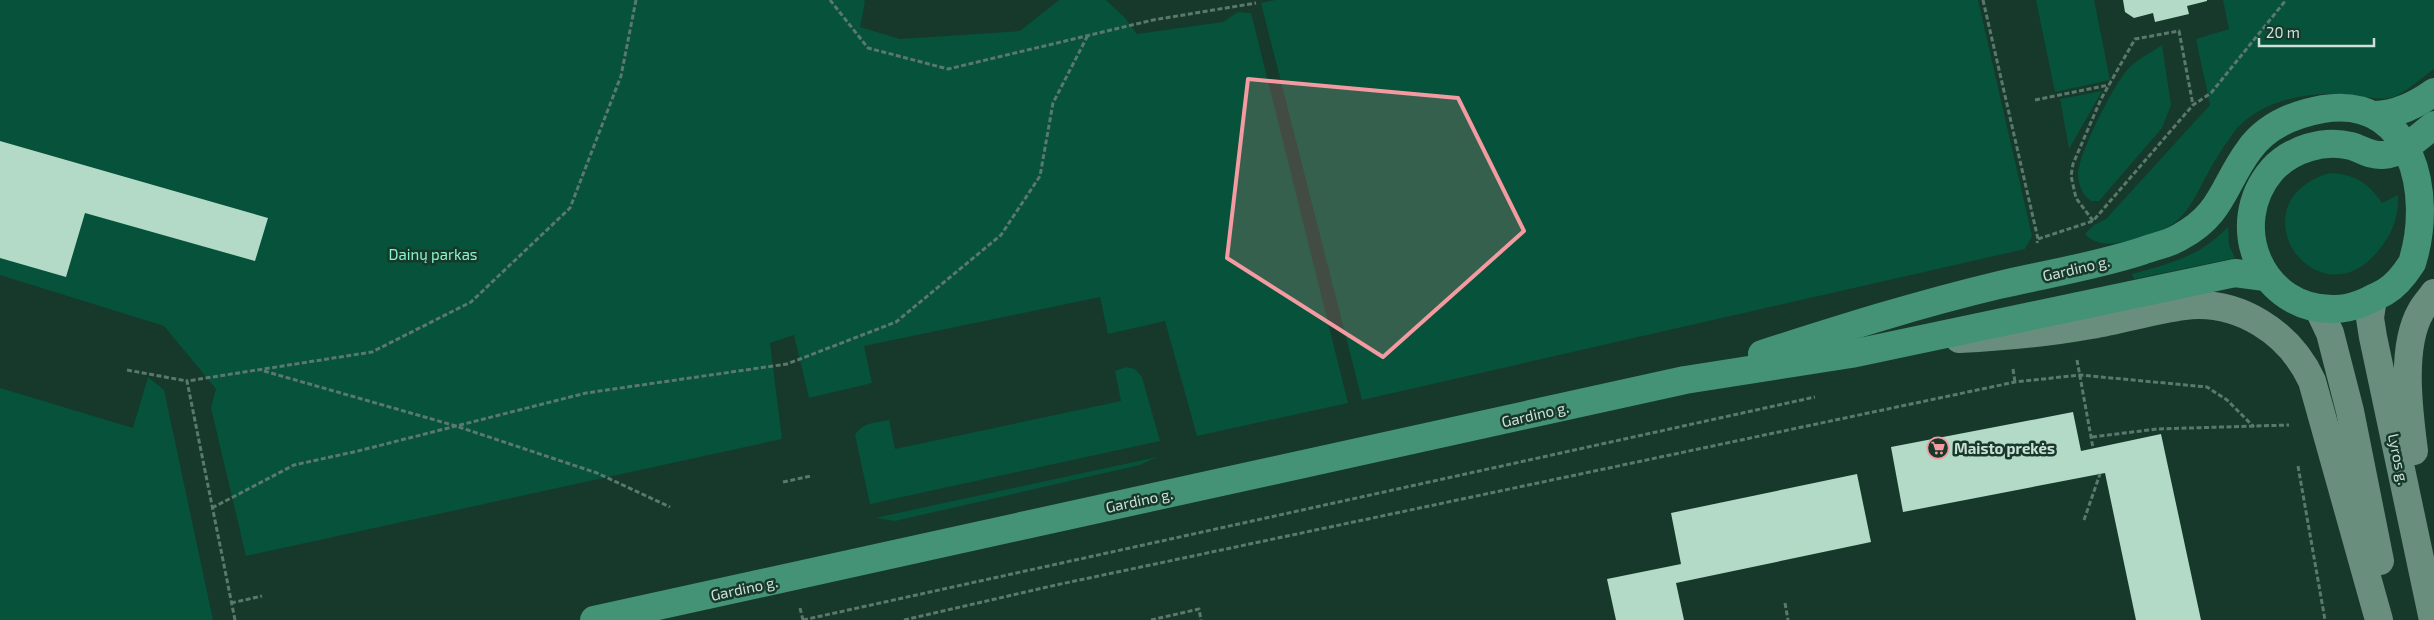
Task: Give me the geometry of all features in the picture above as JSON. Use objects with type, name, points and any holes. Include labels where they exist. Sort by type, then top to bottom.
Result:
[{"type":"main road","points":[[2375,115],[2389,114],[2402,110],[2420,102],[2434,92]]},
{"type":"main road","name":"Gardino g.","points":[[1684,380],[1845,327],[1998,286],[2119,258],[2177,239],[2197,227],[2218,207],[2249,148],[2269,130],[2291,116],[2326,109],[2346,109],[2375,115],[2398,128],[2411,142],[2423,162],[2430,183],[2432,208],[2427,231],[2414,261],[2391,288],[2355,306],[2338,310],[2318,308],[2298,302],[2282,292],[2265,277],[2257,262],[2251,227],[2254,206],[2264,183],[2282,161],[2314,145],[2335,143],[2382,156],[2394,153],[2411,142],[2434,125]]},
{"type":"main road","name":"Gardino g.","points":[[594,620],[1684,380],[1851,354],[2235,272],[2265,277]]},
{"type":"street","points":[[2434,292],[2420,313],[2411,342],[2407,398],[2434,596]]},
{"type":"street","name":"Lyros g.","points":[[2373,298],[2370,318],[2433,620]]},
{"type":"street","points":[[1913,341],[2007,337],[2090,325],[2185,306],[2202,305],[2221,308],[2260,321],[2275,332],[2290,347],[2304,364],[2312,381],[2379,620]]},
{"type":"street","points":[[2318,308],[2330,333],[2350,411],[2392,620]]},
{"type":"path","points":[[127,370],[187,381],[372,352],[471,302],[570,208],[621,76],[636,0]]},
{"type":"path","points":[[830,0],[868,48],[948,69],[1153,20],[1256,3]]},
{"type":"path","points":[[1983,0],[2038,239],[2093,221],[2193,105],[2210,93],[2286,0]]},
{"type":"path","points":[[2093,221],[2076,198],[2071,176],[2073,164],[2109,84],[2135,39],[2179,31],[2193,105]]},
{"type":"path","points":[[212,508],[294,465],[586,393],[787,364],[896,322],[1001,235],[1040,176],[1053,104],[1088,35]]},
{"type":"path","points":[[2035,100],[2109,84]]},
{"type":"path","points":[[2068,361],[2087,359]]},
{"type":"path","points":[[2077,360],[2093,448]]},
{"type":"path","points":[[2015,382],[2012,366],[2022,366]]},
{"type":"path","points":[[263,370],[456,426],[597,473],[670,507]]},
{"type":"path","points":[[904,620],[1056,585],[2015,382],[2080,375],[2207,387],[2227,400],[2254,427]]},
{"type":"path","points":[[187,381],[235,620]]},
{"type":"path","points":[[803,620],[1819,396]]},
{"type":"path","points":[[2092,437],[2157,429],[2291,425],[2290,416]]},
{"type":"path","points":[[2298,463],[2325,620]]},
{"type":"path","points":[[2084,520],[2100,474]]},
{"type":"path","points":[[783,482],[812,476]]},
{"type":"path","points":[[232,603],[262,596]]},
{"type":"path","points":[[1785,603],[1788,620]]},
{"type":"path","points":[[1151,620],[1199,609],[1201,620]]},
{"type":"highlighted area","points":[[1248,79],[1458,98],[1524,231],[1383,357],[1227,258]]},
{"type":"green space","name":"Dainų parkas","points":[[0,0],[864,0],[860,27],[900,39],[1020,31],[1059,0],[1106,0],[1125,18],[1137,34],[1223,22],[1238,12],[1251,13],[1348,403],[1197,436],[1165,321],[1108,334],[1100,297],[864,346],[872,383],[809,398],[794,335],[770,343],[782,439],[246,556],[211,408],[216,389],[164,326],[0,275]]},
{"type":"green space","points":[[1275,0],[1978,0],[2032,236],[2025,249],[1362,400],[1261,3]]},
{"type":"green space","points":[[2036,0],[2094,0],[2110,80],[2055,92]]},
{"type":"green space","points":[[2223,0],[2434,0],[2434,69],[2408,89],[2393,97],[2376,98],[2319,94],[2289,99],[2262,110],[2249,117],[2234,131],[2188,208],[2178,220],[2165,229],[2147,237],[2113,243],[2094,241],[2085,234],[2094,225],[2106,219],[2210,105],[2196,39],[2229,29]]},
{"type":"green space","points":[[2162,45],[2171,105],[2162,128],[2099,201],[2091,201],[2082,190],[2078,175],[2090,136],[2123,75],[2137,61]]},
{"type":"green space","points":[[2102,91],[2069,149],[2060,99]]},
{"type":"green space","points":[[2329,173],[2346,175],[2360,180],[2382,203],[2398,195],[2394,225],[2378,251],[2354,270],[2331,274],[2310,267],[2294,251],[2286,231],[2287,209],[2301,188]]},
{"type":"green space","points":[[2228,227],[2229,245],[2235,258],[2134,279],[2132,274],[2184,258],[2195,252]]},
{"type":"green space","points":[[1127,367],[1135,369],[1142,377],[1160,441],[870,504],[855,435],[866,425],[889,420],[895,449],[1121,401],[1115,371]]},
{"type":"green space","points":[[148,377],[164,390],[213,620],[0,620],[0,388],[133,428]]},
{"type":"green space","points":[[1157,457],[1140,465],[895,521],[875,518]]},
{"type":"building","points":[[2123,0],[2207,1],[2187,6],[2189,14],[2155,22],[2153,13],[2134,18],[2125,12]]},
{"type":"building","points":[[0,141],[268,218],[255,261],[85,213],[66,277],[0,258]]},
{"type":"building","points":[[2073,412],[2081,451],[2161,434],[2201,620],[2136,620],[2105,473],[1903,512],[1891,447]]},
{"type":"building","points":[[1857,474],[1871,542],[1676,583],[1684,620],[1616,620],[1607,579],[1681,564],[1671,513]]},
{"type":"place","name":"Maisto prekės","points":[[1938,448]]}]
